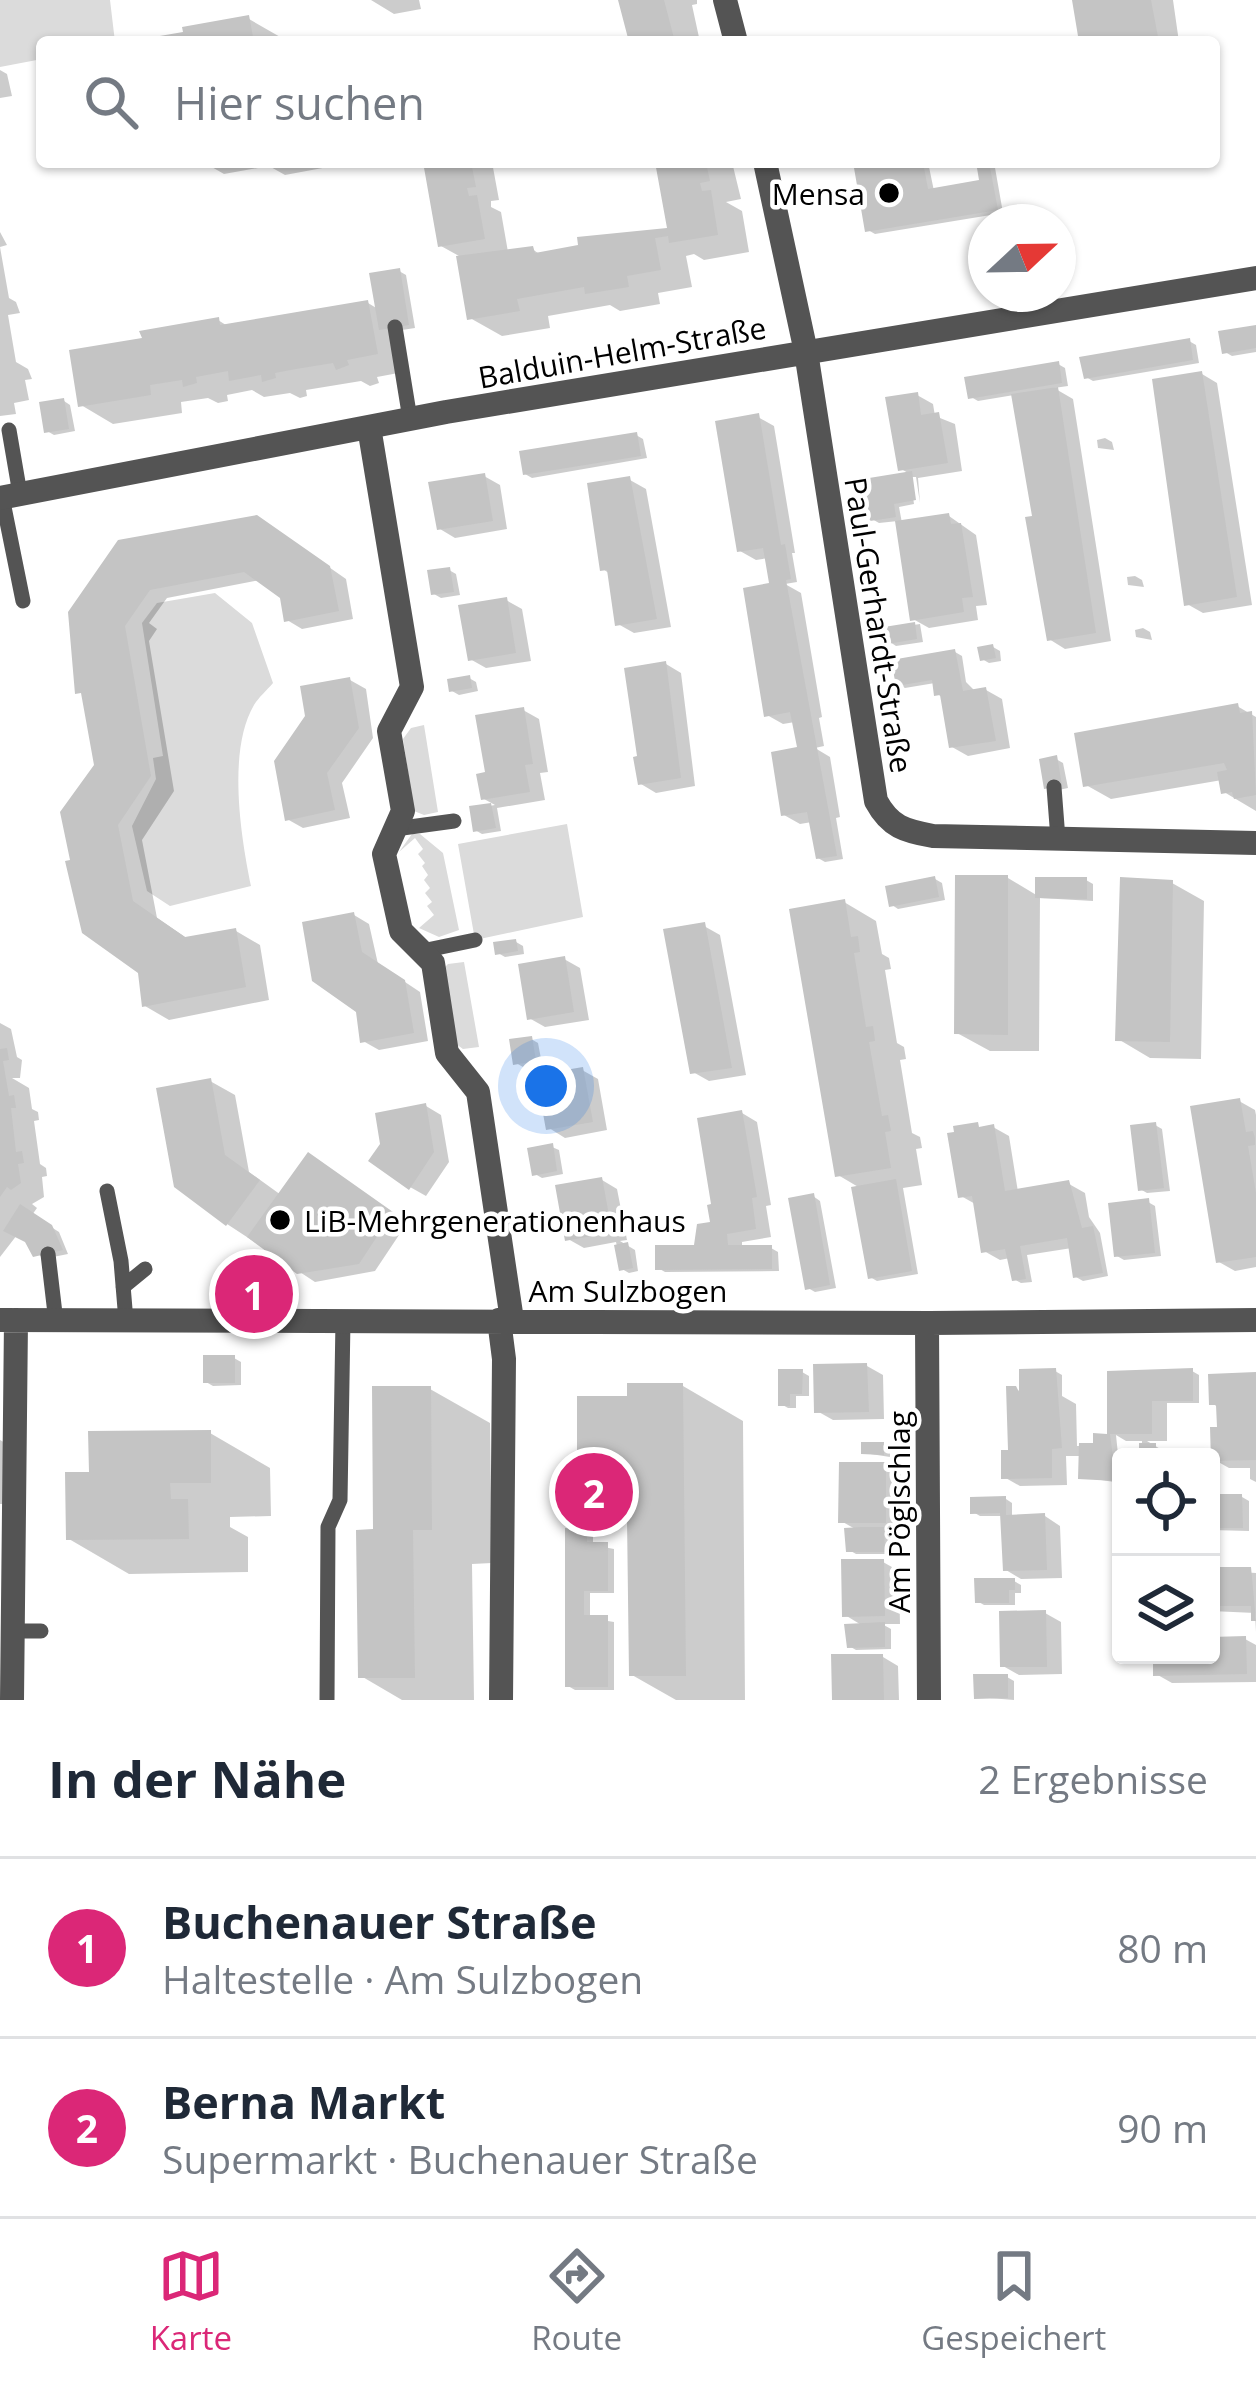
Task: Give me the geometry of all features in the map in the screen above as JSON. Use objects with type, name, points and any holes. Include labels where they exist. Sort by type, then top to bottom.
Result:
[{"type":"street","points":[[725,0],[734,36]]},
{"type":"street","points":[[765,168],[806,352]]},
{"type":"street","name":"Balduin-Helm-Straße","points":[[7,496],[410,419],[1256,278]]},
{"type":"street","name":"Paul-Gerhardt-Straße","points":[[806,352],[872,780],[884,817],[903,831],[934,836],[1256,843]]},
{"type":"street","points":[[369,427],[412,687],[388,731],[403,811],[384,854],[400,931],[433,963],[447,1053],[478,1092],[506,1320],[501,1700]]},
{"type":"street","points":[[8,1320],[7,1570],[12,1700]]},
{"type":"street","name":"Am Sulzbogen","points":[[8,1320],[1256,1320]]},
{"type":"street","name":"Am Pöglschlag","points":[[927,1323],[929,1700]]},
{"type":"lane","points":[[395,327],[410,419]]},
{"type":"lane","points":[[9,430],[7,496],[23,602]]},
{"type":"lane","points":[[1054,787],[1058,839]]},
{"type":"lane","points":[[395,830],[454,821]]},
{"type":"lane","points":[[422,951],[475,940]]},
{"type":"lane","points":[[107,1191],[126,1321]]},
{"type":"lane","points":[[48,1254],[56,1322]]},
{"type":"lane","points":[[123,1287],[145,1269]]},
{"type":"lane","points":[[327,1700],[328,1527],[340,1499],[343,1320]]},
{"type":"lane","points":[[12,1631],[41,1631]]},
{"type":"shaded area","points":[[0,0],[110,0],[114,36],[36,36],[36,60],[0,67]]},
{"type":"shaded area","points":[[215,593],[252,623],[273,683],[254,705],[241,746],[240,819],[251,886],[170,906],[147,891],[132,826],[156,779],[153,758],[163,756],[142,623],[157,603]]},
{"type":"shaded area","points":[[424,725],[438,812],[424,815],[414,811],[403,739],[411,728]]},
{"type":"shaded area","points":[[567,824],[583,917],[475,940],[458,844]]},
{"type":"shaded area","points":[[412,834],[420,834],[443,853],[459,930],[439,937],[419,928],[434,915],[427,906],[432,902],[425,893],[430,888],[424,880],[428,875],[422,866],[425,863],[418,854],[423,849],[415,838],[399,852]]},
{"type":"shaded area","points":[[464,962],[479,1047],[463,1049],[456,1044],[443,969]]},
{"type":"building","points":[[618,0],[664,0],[673,36],[627,36]]},
{"type":"building","points":[[1072,0],[1151,0],[1158,36],[1078,36]]},
{"type":"building","points":[[249,15],[253,36],[160,36],[183,32],[182,27]]},
{"type":"building","points":[[424,168],[472,168],[476,187],[467,188],[469,196],[477,195],[485,239],[438,247]]},
{"type":"building","points":[[656,168],[707,168],[710,181],[700,183],[702,191],[711,190],[718,235],[669,243],[668,236],[655,238],[661,270],[627,276],[629,287],[585,294],[584,287],[517,299],[520,311],[467,320],[456,256],[533,246],[535,253],[578,245],[577,237],[667,228]]},
{"type":"building","name":"Mensa","points":[[854,168],[924,168],[928,189],[979,180],[977,168],[990,168],[997,204],[968,204],[968,215],[865,232]]},
{"type":"building","points":[[400,268],[409,325],[379,330],[369,273]]},
{"type":"building","points":[[368,300],[378,354],[347,360],[349,365],[336,370],[333,363],[275,373],[276,378],[262,382],[261,375],[229,381],[228,371],[196,377],[197,383],[183,387],[182,380],[150,385],[151,395],[78,407],[69,350],[142,338],[139,331],[219,317],[220,325]]},
{"type":"building","points":[[1256,325],[1256,348],[1222,354],[1218,331]]},
{"type":"building","points":[[1190,338],[1193,360],[1084,379],[1079,357]]},
{"type":"building","points":[[1059,361],[1062,383],[968,399],[964,377]]},
{"type":"building","points":[[1202,371],[1237,597],[1184,606],[1152,379]]},
{"type":"building","points":[[1058,387],[1096,633],[1047,641],[1025,517],[1032,516],[1011,394]]},
{"type":"building","points":[[918,392],[921,415],[939,412],[948,463],[898,471],[885,397]]},
{"type":"building","points":[[64,398],[69,429],[44,433],[39,402]]},
{"type":"building","points":[[759,413],[837,856],[816,859],[807,812],[781,816],[771,752],[797,747],[790,712],[764,717],[743,588],[769,583],[763,548],[737,552],[715,421]]},
{"type":"building","points":[[637,432],[641,456],[523,475],[519,451]]},
{"type":"building","points":[[912,471],[916,500],[894,504],[896,517],[870,521],[863,479]]},
{"type":"building","points":[[485,473],[493,521],[437,530],[428,482]]},
{"type":"building","points":[[630,476],[657,619],[615,626],[607,570],[600,571],[587,483]]},
{"type":"building","points":[[949,513],[951,524],[961,523],[973,597],[962,598],[964,612],[910,621],[895,521]]},
{"type":"building","points":[[257,515],[330,566],[339,611],[284,622],[280,598],[244,572],[150,590],[125,626],[151,776],[118,825],[133,901],[185,937],[236,928],[246,987],[142,1007],[138,973],[82,933],[65,861],[70,860],[60,812],[94,765],[81,693],[75,694],[68,612],[118,540]]},
{"type":"building","points":[[450,567],[454,592],[431,595],[427,570]]},
{"type":"building","points":[[507,597],[516,653],[468,661],[458,605]]},
{"type":"building","points":[[915,622],[917,639],[887,644],[884,627]]},
{"type":"building","points":[[993,644],[996,658],[980,661],[977,647]]},
{"type":"building","points":[[955,649],[963,691],[986,687],[996,741],[949,748],[940,695],[934,696],[932,680],[896,686],[891,660]]},
{"type":"building","points":[[666,661],[681,778],[638,785],[624,668]]},
{"type":"building","points":[[470,675],[472,688],[449,692],[447,679]]},
{"type":"building","points":[[350,677],[359,728],[327,773],[335,810],[285,821],[274,761],[305,716],[300,686]]},
{"type":"building","points":[[1238,703],[1240,713],[1252,711],[1256,795],[1234,799],[1232,792],[1221,794],[1217,772],[1227,770],[1224,763],[1083,787],[1074,733]]},
{"type":"building","points":[[524,707],[533,764],[525,765],[530,792],[481,800],[476,774],[485,772],[475,715]]},
{"type":"building","points":[[1057,755],[1062,786],[1044,789],[1039,759]]},
{"type":"building","points":[[491,803],[496,828],[473,832],[469,806]]},
{"type":"building","points":[[955,875],[1008,875],[1008,1035],[954,1034]]},
{"type":"building","points":[[935,876],[939,897],[889,907],[885,886]]},
{"type":"building","points":[[1035,877],[1087,877],[1087,899],[1035,898]]},
{"type":"building","points":[[1120,877],[1173,880],[1170,1042],[1115,1041]]},
{"type":"building","points":[[845,899],[851,937],[858,936],[860,952],[854,953],[866,1027],[873,1026],[875,1041],[869,1042],[882,1116],[888,1115],[891,1131],[885,1132],[891,1168],[835,1177],[789,909]]},
{"type":"building","points":[[354,912],[362,952],[405,980],[414,1033],[360,1043],[356,1012],[312,981],[302,922]]},
{"type":"building","points":[[705,922],[732,1068],[690,1074],[663,929]]},
{"type":"building","points":[[516,939],[518,951],[495,955],[493,942]]},
{"type":"building","points":[[565,956],[574,1012],[527,1020],[518,964]]},
{"type":"building","points":[[532,1036],[536,1061],[513,1065],[509,1039]]},
{"type":"building","points":[[7,1048],[9,1060],[3,1061],[16,1108],[11,1108],[16,1152],[22,1151],[24,1163],[18,1164],[21,1183],[11,1190],[7,1187],[0,1197],[0,1049]]},
{"type":"building","points":[[583,1067],[593,1122],[546,1130],[536,1075]]},
{"type":"building","points":[[211,1078],[225,1155],[260,1180],[226,1226],[174,1187],[156,1088]]},
{"type":"building","points":[[1240,1098],[1246,1132],[1253,1131],[1255,1138],[1255,1145],[1248,1146],[1256,1193],[1256,1257],[1216,1263],[1190,1106]]},
{"type":"building","points":[[426,1103],[434,1152],[409,1190],[368,1161],[380,1144],[375,1113]]},
{"type":"building","points":[[742,1110],[757,1197],[752,1198],[756,1229],[727,1234],[728,1245],[772,1245],[772,1269],[655,1270],[655,1245],[694,1245],[697,1224],[710,1222],[697,1118]]},
{"type":"building","points":[[978,1122],[979,1127],[994,1124],[1005,1191],[1069,1180],[1082,1228],[1093,1226],[1103,1273],[1073,1278],[1067,1238],[1020,1246],[1026,1279],[1012,1281],[1005,1249],[981,1253],[972,1196],[958,1198],[947,1133],[954,1132],[953,1126]]},
{"type":"building","points":[[1156,1122],[1164,1188],[1138,1191],[1130,1125]]},
{"type":"building","points":[[553,1143],[557,1171],[532,1176],[527,1148]]},
{"type":"building","points":[[308,1152],[393,1212],[359,1264],[297,1274],[247,1237]]},
{"type":"building","points":[[602,1177],[612,1232],[565,1241],[555,1185]]},
{"type":"building","points":[[896,1179],[912,1271],[868,1279],[851,1187]]},
{"type":"building","points":[[814,1193],[830,1285],[805,1290],[788,1198]]},
{"type":"building","points":[[1149,1198],[1155,1253],[1114,1257],[1108,1203]]},
{"type":"building","points":[[20,1204],[52,1225],[63,1250],[33,1257],[25,1242],[3,1231]]},
{"type":"building","points":[[628,1242],[633,1268],[619,1271],[614,1245]]},
{"type":"building","points":[[203,1355],[235,1355],[235,1383],[203,1383]]},
{"type":"building","points":[[867,1363],[869,1412],[814,1413],[813,1364]]},
{"type":"building","points":[[1056,1368],[1062,1448],[1052,1449],[1052,1478],[1001,1479],[1001,1450],[1008,1450],[1006,1386],[1016,1386],[1019,1392],[1019,1369]]},
{"type":"building","points":[[1193,1368],[1193,1401],[1152,1401],[1152,1434],[1110,1434],[1112,1481],[1078,1479],[1079,1443],[1093,1443],[1093,1433],[1107,1434],[1107,1371]]},
{"type":"building","points":[[778,1369],[803,1369],[802,1394],[790,1394],[790,1406],[778,1406]]},
{"type":"building","points":[[1256,1372],[1256,1460],[1220,1461],[1220,1448],[1211,1448],[1210,1427],[1217,1427],[1216,1405],[1209,1405],[1208,1374]]},
{"type":"building","points":[[627,1383],[683,1383],[686,1676],[629,1676],[627,1518],[609,1518],[609,1529],[587,1529],[587,1542],[608,1542],[608,1591],[584,1591],[584,1615],[608,1615],[608,1687],[565,1687],[565,1528],[577,1529],[577,1396],[627,1396]]},
{"type":"building","points":[[372,1386],[431,1386],[432,1530],[413,1530],[415,1678],[358,1678],[356,1530],[373,1529]]},
{"type":"building","points":[[211,1430],[211,1483],[170,1483],[171,1499],[188,1499],[189,1539],[66,1540],[65,1472],[89,1472],[88,1431]]},
{"type":"building","points":[[861,1442],[884,1442],[884,1455],[861,1454]]},
{"type":"building","points":[[839,1462],[886,1462],[886,1523],[838,1523]]},
{"type":"building","points":[[1220,1494],[1242,1494],[1243,1528],[1220,1528]]},
{"type":"building","points":[[1006,1496],[1006,1515],[1045,1513],[1047,1570],[1003,1571],[1000,1513],[970,1514],[970,1497]]},
{"type":"building","points":[[884,1527],[885,1552],[846,1552],[844,1528]]},
{"type":"building","points":[[841,1559],[884,1559],[885,1616],[842,1617]]},
{"type":"building","points":[[1220,1567],[1251,1567],[1256,1621],[1251,1621],[1251,1606],[1220,1606]]},
{"type":"building","points":[[974,1578],[1015,1578],[1009,1603],[975,1603]]},
{"type":"building","points":[[1046,1610],[1047,1667],[1000,1667],[999,1611]]},
{"type":"building","points":[[885,1622],[885,1647],[847,1648],[844,1624]]},
{"type":"building","points":[[1246,1636],[1247,1674],[1153,1676],[1153,1664],[1220,1664],[1220,1637]]},
{"type":"building","points":[[831,1654],[883,1654],[884,1700],[832,1700]]},
{"type":"building","points":[[973,1674],[1008,1674],[1008,1698],[974,1699]]},
{"type":"place","name":"Mensa","points":[[889,193]]},
{"type":"place","name":"LiB-Mehrgenerationenhaus","points":[[280,1220]]},
{"type":"place","name":"Buchenauer Straße","points":[[254,1294]]},
{"type":"place","name":"Berna Markt","points":[[594,1492]]}]
